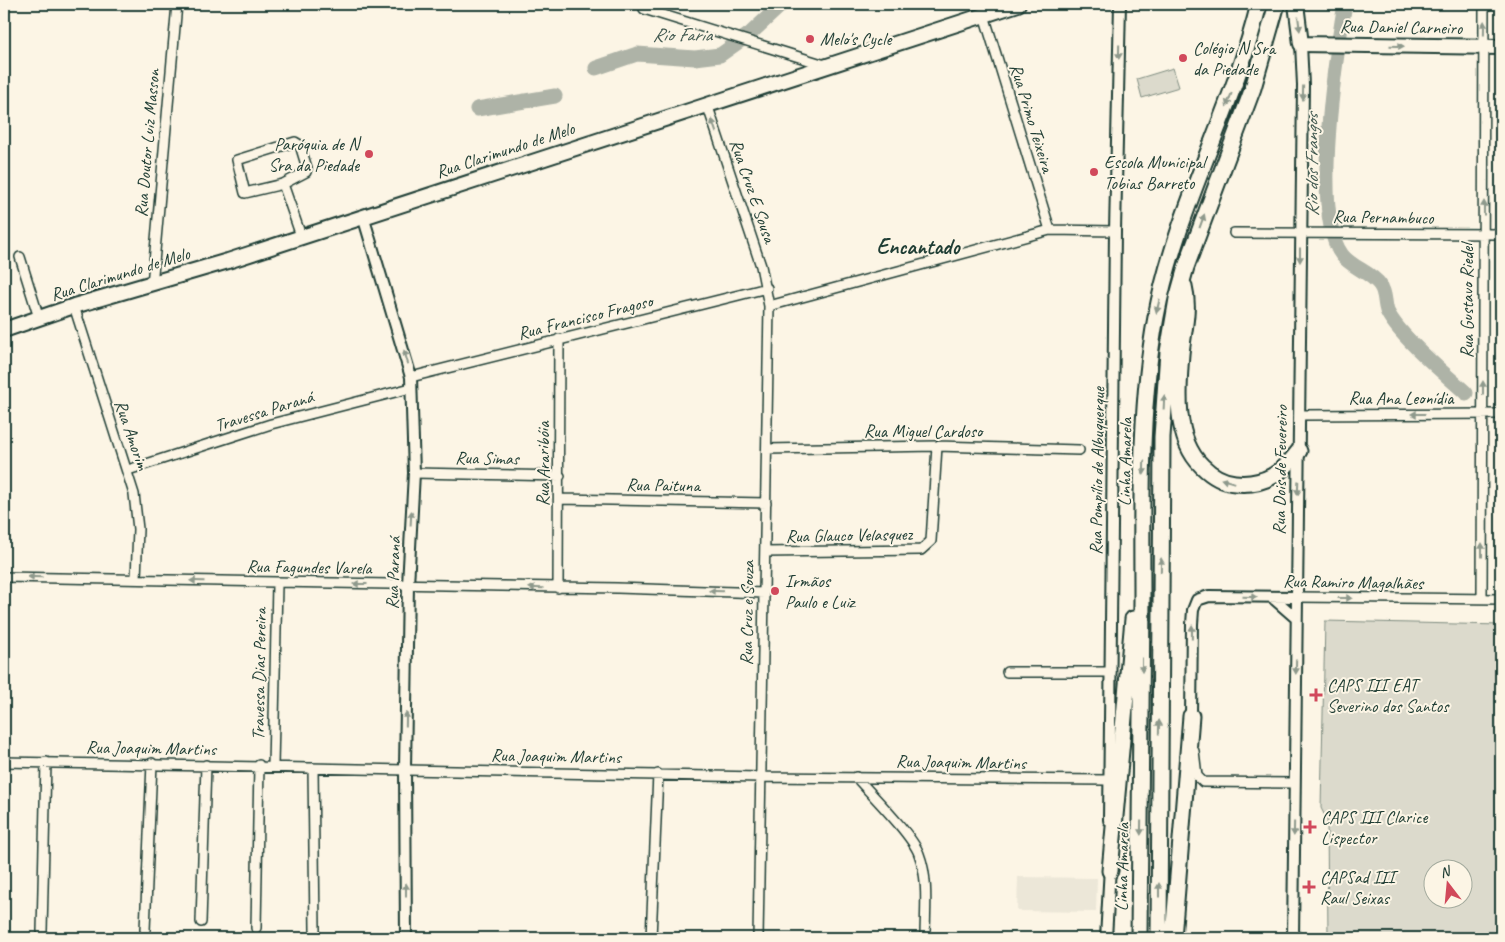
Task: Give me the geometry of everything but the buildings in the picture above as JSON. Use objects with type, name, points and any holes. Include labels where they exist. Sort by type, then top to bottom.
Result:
[{"type":"highway","name":"Linha Amarela","points":[[1139,938],[1142,787],[1142,556],[1148,375],[1156,314],[1170,259],[1188,205],[1244,58],[1259,4]]},
{"type":"highway","name":"Linha Amarela","points":[[1159,938],[1162,437],[1168,352],[1184,273],[1253,88],[1277,4]]},
{"type":"highway","points":[[1184,273],[1187,305],[1181,354],[1180,415],[1184,434],[1198,462],[1219,478],[1233,483],[1250,484],[1271,479],[1281,472],[1299,451]]},
{"type":"highway","points":[[1110,871],[1135,592],[1142,556]]},
{"type":"highway","points":[[1173,938],[1191,716]]},
{"type":"main road","name":"Rua Clarimundo de Melo","points":[[4,330],[74,306],[152,285],[1018,4]]},
{"type":"main road","name":"Rua Dois de Fevereiro","points":[[1296,4],[1301,44]]},
{"type":"main road","name":"Rua Daniel Carneiro","points":[[1301,44],[1501,48]]},
{"type":"street","name":"Rua Doutor Luiz Masson","points":[[152,285],[177,4]]},
{"type":"street","name":"Rua Pompílio de Albuquerque","points":[[1106,938],[1110,871],[1108,780],[1120,4]]},
{"type":"street","name":"Rua Gustavo Riedel","points":[[1482,599],[1484,4]]},
{"type":"street","points":[[644,10],[826,65]]},
{"type":"street","name":"Rua Primo Teixeira","points":[[984,15],[1050,230]]},
{"type":"street","name":"Rua Dois de Fevereiro","points":[[1292,938],[1300,415],[1300,232],[1303,85],[1301,44]]},
{"type":"street","name":"Rua Cruz E Sousa","points":[[706,104],[767,288]]},
{"type":"street","points":[[298,142],[307,170],[284,184],[245,193],[236,162],[240,158],[298,142]]},
{"type":"street","points":[[284,184],[301,236]]},
{"type":"street","name":"Rua Paraná","points":[[363,216],[411,382],[414,474],[408,585],[405,768],[406,938]]},
{"type":"street","points":[[769,306],[1050,230],[1115,231]]},
{"type":"street","name":"Rua Pernambuco","points":[[1234,233],[1501,234]]},
{"type":"street","points":[[20,257],[39,318]]},
{"type":"street","name":"Rua Cruz e Souza","points":[[758,938],[769,306],[767,288]]},
{"type":"street","name":"Rua Francisco Fragoso","points":[[411,382],[559,339],[767,288]]},
{"type":"street","name":"Rua Amorim","points":[[74,306],[92,368],[128,470],[134,494],[138,529],[136,578]]},
{"type":"street","name":"Rua Araribóia","points":[[558,588],[560,499],[559,339]]},
{"type":"street","name":"Travessa Paraná","points":[[128,470],[411,382]]},
{"type":"street","name":"Rua Ana Leonídia","points":[[1300,415],[1501,414]]},
{"type":"street","name":"Rua Miguel Cardoso","points":[[767,449],[937,446],[1079,450]]},
{"type":"street","name":"Rua Glauco Velasquez","points":[[765,552],[917,552],[929,545],[931,541],[937,446]]},
{"type":"street","name":"Rua Simas","points":[[414,474],[560,476]]},
{"type":"street","name":"Rua Paituna","points":[[560,499],[766,503]]},
{"type":"street","name":"Rua Fagundes Varela","points":[[4,577],[136,578],[277,584],[764,593]]},
{"type":"street","name":"Travessa Dias Pereira","points":[[274,766],[277,584]]},
{"type":"street","name":"Rua Ramiro Magalhães","points":[[1191,716],[1193,610],[1197,600],[1205,596],[1501,599]]},
{"type":"street","points":[[1272,597],[1296,618]]},
{"type":"street","points":[[1007,672],[1111,672]]},
{"type":"street","points":[[1191,716],[1196,773],[1199,779],[1207,782],[1294,783]]},
{"type":"street","name":"Rua Joaquim Martins","points":[[4,762],[152,763],[313,768],[405,768],[856,778],[1108,780]]},
{"type":"street","points":[[42,931],[46,762]]},
{"type":"street","points":[[145,930],[152,763]]},
{"type":"street","points":[[201,922],[206,765]]},
{"type":"street","points":[[256,928],[259,766]]},
{"type":"street","points":[[313,768],[315,930]]},
{"type":"street","points":[[651,938],[658,774]]},
{"type":"street","points":[[856,778],[909,838],[919,853],[925,886],[925,938]]},
{"type":"shaded area","points":[[1173,68],[1179,87],[1142,98],[1137,79]]},
{"type":"shaded area","points":[[1325,621],[1501,625],[1501,938],[1328,938],[1327,820],[1321,808]]},
{"type":"shaded area","points":[[1018,877],[1097,878],[1096,912],[1017,911]]},
{"type":"waterway","name":"Rio Faria","points":[[596,68],[637,54],[695,58],[720,55],[751,33],[782,4]]},
{"type":"waterway","name":"Rio dos Frangos","points":[[1345,4],[1336,59],[1328,134],[1328,206],[1333,235],[1342,255],[1380,285],[1387,311],[1401,331],[1466,393]]},
{"type":"waterway","name":"Rio Faria","points":[[477,109],[555,96]]},
{"type":"place","name":"Melo's Cycle","points":[[810,39]]},
{"type":"place","name":"Colégio N Sra da Piedade","points":[[1183,58]]},
{"type":"place","name":"Paróquia de N Sra da Piedade","points":[[369,154]]},
{"type":"place","name":"Escola Municipal Tobias Barreto","points":[[1094,172]]},
{"type":"place","name":"Irmãos Paulo e Luiz","points":[[775,591]]},
{"type":"place","name":"CAPS III EAT Severino dos Santos","points":[[1316,695]]},
{"type":"place","name":"CAPS III Clarice Lispector","points":[[1310,827]]},
{"type":"place","name":"CAPSad III Raul Seixas","points":[[1309,887]]},
{"type":"district","name":"Encantado","points":[[918,246]]}]
